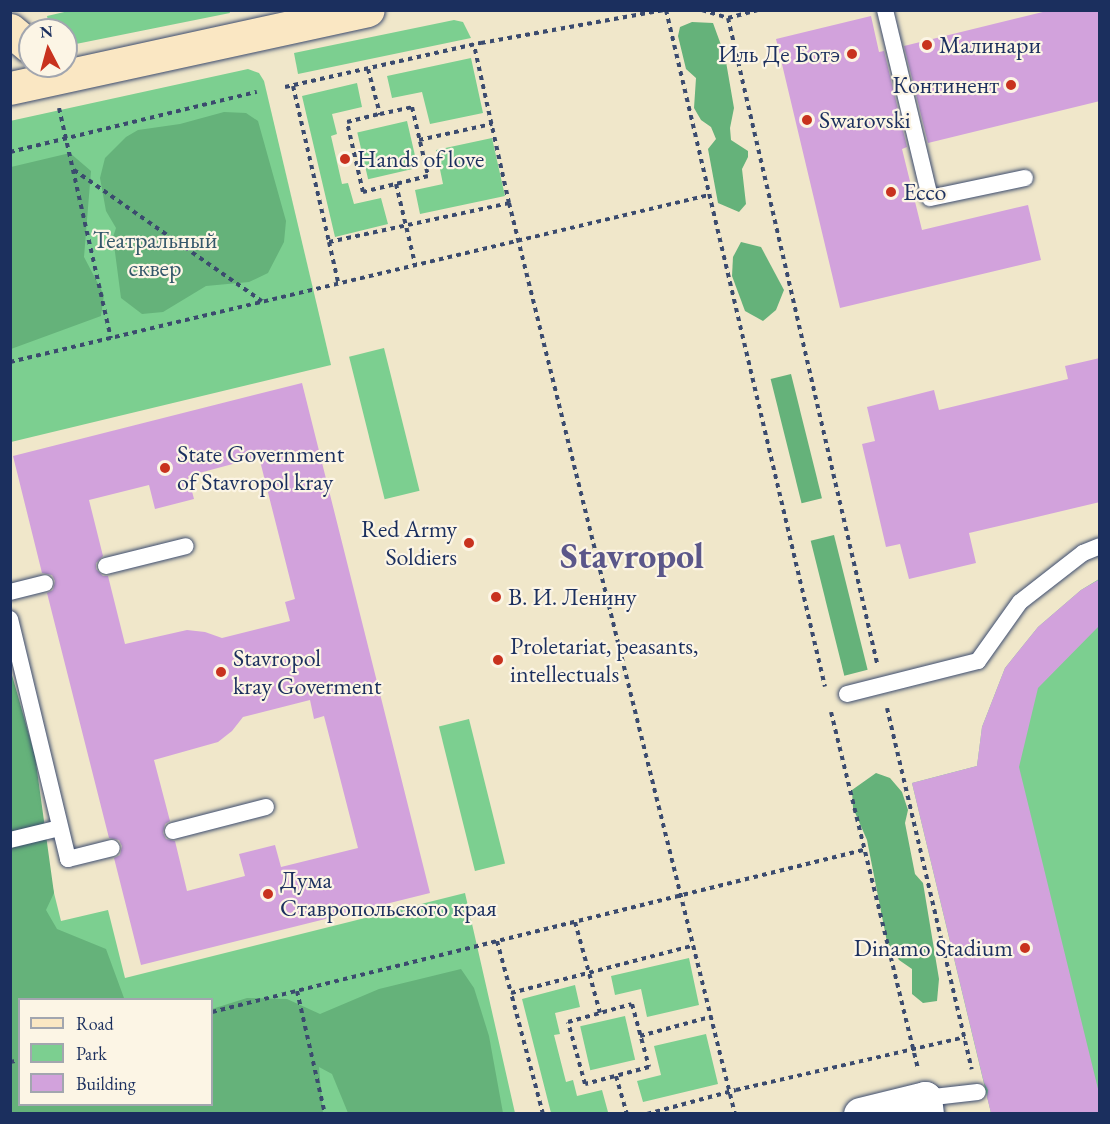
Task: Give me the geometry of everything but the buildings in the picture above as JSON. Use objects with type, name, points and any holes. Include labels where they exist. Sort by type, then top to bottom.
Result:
[{"type":"main road","points":[[78,65],[174,52],[368,10]]},
{"type":"main road","points":[[10,88],[34,78]]},
{"type":"street","points":[[860,1113],[926,1101]]},
{"type":"lane","points":[[885,10],[930,198],[1026,178]]},
{"type":"lane","points":[[106,566],[186,546]]},
{"type":"lane","points":[[847,694],[978,662],[1020,602],[1083,553],[1100,546]]},
{"type":"lane","points":[[10,592],[45,583]]},
{"type":"lane","points":[[10,619],[68,859],[112,848]]},
{"type":"lane","points":[[173,831],[266,807]]},
{"type":"lane","points":[[10,840],[60,828]]},
{"type":"lane","points":[[926,1101],[978,1092]]},
{"type":"path","points":[[285,87],[474,45],[665,10],[825,689]]},
{"type":"path","points":[[702,10],[728,18],[757,10]]},
{"type":"path","points":[[728,18],[791,300]]},
{"type":"path","points":[[474,45],[518,240],[735,1113]]},
{"type":"path","points":[[368,69],[380,114]]},
{"type":"path","points":[[61,78],[66,141],[111,338]]},
{"type":"path","points":[[292,86],[338,282]]},
{"type":"path","points":[[10,152],[66,141],[256,92]]},
{"type":"path","points":[[412,107],[428,176],[363,192],[347,122],[380,114],[412,107]]},
{"type":"path","points":[[419,140],[492,124]]},
{"type":"path","points":[[73,170],[263,302]]},
{"type":"path","points":[[396,184],[415,264]]},
{"type":"path","points":[[10,362],[709,195]]},
{"type":"path","points":[[329,242],[509,203]]},
{"type":"path","points":[[828,701],[926,1101]]},
{"type":"path","points":[[213,1012],[863,850]]},
{"type":"path","points":[[575,922],[600,1013]]},
{"type":"path","points":[[497,941],[543,1113]]},
{"type":"path","points":[[511,993],[692,946]]},
{"type":"path","points":[[297,991],[325,1113]]},
{"type":"path","points":[[632,1004],[640,1036],[649,1066],[585,1084],[568,1022],[632,1004]]},
{"type":"path","points":[[640,1036],[710,1017]]},
{"type":"path","points":[[647,1113],[965,1037]]},
{"type":"path","points":[[616,1076],[627,1113]]},
{"type":"green space","points":[[73,10],[229,10],[230,13],[78,44],[78,18],[47,18],[47,16]]},
{"type":"green space","points":[[454,20],[463,22],[471,38],[298,74],[294,53]]},
{"type":"green space","points":[[692,22],[713,23],[725,56],[734,108],[730,128],[731,140],[748,151],[748,157],[742,169],[746,204],[739,212],[718,203],[708,149],[716,139],[711,127],[701,120],[694,108],[696,78],[686,69],[678,36],[680,27]]},
{"type":"green space","points":[[471,58],[483,113],[430,124],[422,92],[392,98],[387,76]]},
{"type":"green space","name":"Театральный сквер","points":[[248,69],[259,73],[264,81],[331,365],[11,442],[10,121]]},
{"type":"green space","points":[[357,83],[362,107],[332,114],[337,134],[331,136],[342,184],[348,183],[354,204],[381,198],[388,224],[335,237],[302,96]]},
{"type":"green space","points":[[224,112],[246,113],[258,121],[286,221],[284,242],[268,273],[249,282],[206,286],[163,312],[142,314],[121,298],[113,237],[116,228],[106,211],[100,178],[105,158],[126,137],[138,130],[180,124]]},
{"type":"green space","points":[[407,121],[418,168],[368,179],[357,132]]},
{"type":"green space","points":[[492,138],[505,196],[420,214],[415,190],[443,184],[436,150]]},
{"type":"green space","points":[[70,153],[91,171],[84,257],[104,295],[101,316],[11,349],[11,167]]},
{"type":"green space","points":[[741,242],[761,247],[784,290],[776,310],[763,321],[745,311],[732,276],[733,257]]},
{"type":"green space","points":[[384,348],[420,491],[385,499],[349,357]]},
{"type":"green space","points":[[791,374],[822,498],[802,503],[771,379]]},
{"type":"green space","points":[[834,535],[868,670],[844,676],[811,541]]},
{"type":"green space","name":"Dinamo Stadium","points":[[1099,579],[1099,1113],[991,1113],[912,783],[977,766],[982,727],[1005,668],[1038,627],[1081,590]]},
{"type":"green space","points":[[10,668],[35,756],[54,893],[46,910],[57,929],[106,949],[124,998],[18,998],[18,1106],[213,1106],[213,1009],[247,998],[287,999],[320,1014],[379,989],[461,969],[474,988],[489,1036],[503,1113],[348,1113],[332,1074],[319,1067],[323,1113],[11,1113]]},
{"type":"green space","points":[[10,717],[61,921],[108,910],[125,978],[465,893],[515,1113],[11,1113]]},
{"type":"green space","points":[[469,719],[505,864],[475,871],[439,726]]},
{"type":"green space","points":[[876,773],[890,778],[902,792],[908,810],[905,823],[915,874],[923,883],[939,979],[937,1001],[923,1003],[912,994],[912,969],[899,960],[887,942],[867,840],[853,808],[852,790]]},
{"type":"green space","points":[[689,958],[699,1005],[647,1017],[641,989],[615,995],[611,976]]},
{"type":"green space","points":[[575,985],[580,1007],[555,1013],[560,1034],[554,1035],[566,1082],[573,1080],[577,1096],[602,1090],[608,1112],[604,1113],[551,1113],[522,999]]},
{"type":"green space","points":[[625,1016],[635,1060],[590,1070],[580,1026]]},
{"type":"green space","points":[[706,1034],[718,1084],[643,1102],[637,1081],[661,1075],[654,1046]]},
{"type":"place","name":"Малинари","points":[[927,45]]},
{"type":"place","name":"Иль Де Ботэ","points":[[852,54]]},
{"type":"place","name":"Континент","points":[[1011,85]]},
{"type":"place","name":"Swarovski","points":[[807,120]]},
{"type":"place","name":"Hands of love","points":[[345,159]]},
{"type":"place","name":"Ecco","points":[[891,192]]},
{"type":"place","name":"State Government of Stavropol kray","points":[[165,468]]},
{"type":"place","name":"Red Army Soldiers","points":[[469,543]]},
{"type":"place","name":"В. И. Ленину","points":[[496,597]]},
{"type":"place","name":"Proletariat, peasants, intellectuals","points":[[498,660]]},
{"type":"place","name":"Stavropol kray Goverment","points":[[221,672]]},
{"type":"place","name":"Дума Ставропольского края","points":[[268,894]]},
{"type":"place","name":"Dinamo Stadium","points":[[1025,948]]},
{"type":"district","name":"Stavropol","points":[[632,556]]}]
